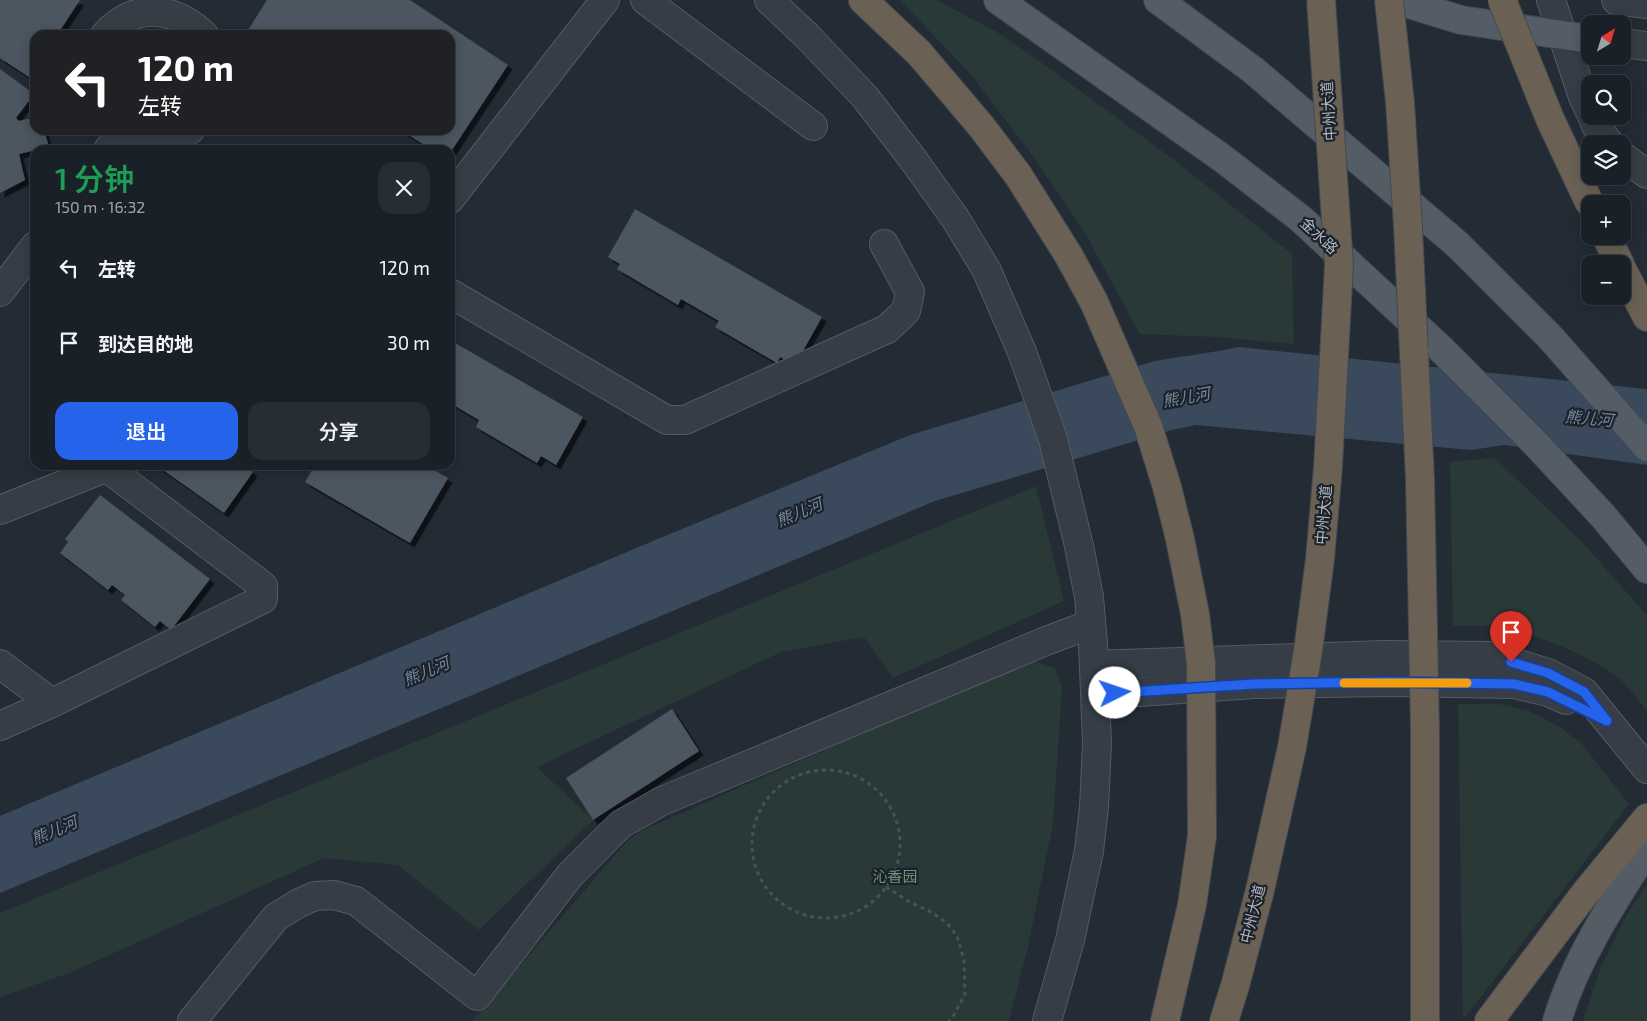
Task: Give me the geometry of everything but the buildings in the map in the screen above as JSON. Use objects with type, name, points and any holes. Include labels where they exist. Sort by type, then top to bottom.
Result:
[{"type":"highway","points":[[863,0],[919,53],[981,126],[1018,175],[1069,256],[1094,302],[1148,426],[1167,487],[1196,614],[1201,663],[1202,836],[1192,905],[1165,1021]]},
{"type":"highway","name":"中州大道","points":[[1224,1021],[1260,890],[1292,747],[1308,651],[1320,559],[1328,466],[1339,265],[1322,0]]},
{"type":"highway","points":[[1388,0],[1400,103],[1420,478],[1425,730],[1426,1021]]},
{"type":"highway","points":[[1502,0],[1550,119],[1586,195]]},
{"type":"highway","points":[[1631,286],[1647,317]]},
{"type":"highway","points":[[1489,1021],[1586,892],[1647,818]]},
{"type":"highway","points":[[1241,1021],[1260,890]]},
{"type":"main road","name":"金水路","points":[[998,0],[1222,158],[1301,219],[1442,350],[1536,445],[1647,568]]},
{"type":"main road","points":[[1158,0],[1252,70],[1458,245],[1548,336],[1647,447]]},
{"type":"main road","points":[[1396,0],[1461,20],[1581,38]]},
{"type":"main road","points":[[1557,1021],[1577,971],[1613,903],[1647,849]]},
{"type":"street","points":[[455,193],[605,0]]},
{"type":"street","points":[[645,0],[813,126]]},
{"type":"street","points":[[769,0],[807,36],[865,97],[955,218],[987,272],[1022,352],[1053,440],[1079,546],[1089,597],[1097,744],[1094,807],[1089,851],[1070,940],[1048,1021]]},
{"type":"street","points":[[1551,0],[1581,91]]},
{"type":"street","points":[[1616,0],[1647,4]]},
{"type":"street","points":[[109,30],[127,17],[144,12],[161,12],[177,16],[199,30]]},
{"type":"street","points":[[1631,44],[1647,46]]},
{"type":"street","points":[[116,137],[152,141],[169,140],[182,135]]},
{"type":"street","points":[[1631,162],[1647,174]]},
{"type":"street","points":[[455,296],[667,420],[686,420],[887,329],[906,311],[910,292],[884,244]]},
{"type":"street","points":[[0,292],[30,253]]},
{"type":"street","points":[[0,510],[100,470],[110,470],[263,586],[263,599],[52,703],[0,726]]},
{"type":"street","points":[[192,1021],[276,917],[298,903],[315,896],[334,895],[356,901],[477,996],[570,875],[621,824],[662,801],[1091,624]]},
{"type":"street","points":[[1094,665],[1384,655],[1493,656],[1548,673],[1584,692],[1647,769]]},
{"type":"street","points":[[0,664],[52,703]]},
{"type":"street","points":[[1095,694],[1254,684],[1390,682],[1514,684],[1548,692],[1607,721]]},
{"type":"path","points":[[813,770],[834,770],[854,774],[872,785],[886,800],[893,812],[900,839],[898,860],[886,887],[868,905],[852,913],[836,917],[818,918],[800,914],[783,905],[769,892],[758,875],[752,857],[751,838],[755,819],[764,801],[777,787],[793,776],[813,770]]},
{"type":"path","points":[[886,887],[947,923],[957,936],[964,960],[965,994],[949,1021]]},
{"type":"green space","points":[[900,0],[936,0],[997,32],[1173,159],[1292,254],[1294,344],[1215,337],[1140,334],[1085,233],[1035,159],[973,77]]},
{"type":"green space","points":[[1495,458],[1583,543],[1647,615],[1647,711],[1628,687],[1614,675],[1566,648],[1500,627],[1453,626],[1450,462]]},
{"type":"green space","points":[[1036,486],[1064,601],[893,678],[864,637],[781,652],[537,767],[593,820],[479,930],[398,865],[324,858],[72,972],[0,997],[0,913]]},
{"type":"green space","name":"沁香园","points":[[1034,661],[1055,668],[1062,688],[1053,824],[1028,947],[1009,1021],[472,1021],[627,841],[641,831],[1017,665]]},
{"type":"green space","points":[[1458,704],[1499,704],[1529,711],[1560,727],[1581,743],[1629,804],[1463,1020]]},
{"type":"green space","points":[[1647,884],[1647,1021],[1583,1021],[1600,969],[1626,916]]},
{"type":"water","name":"熊儿河","points":[[1239,347],[1647,389],[1647,465],[1504,445],[1471,450],[1196,425],[1172,430],[935,501],[0,893],[0,816],[910,435],[1155,361]]},
{"type":"slow traffic","points":[[1344,683],[1467,683]]},
{"type":"route","points":[[1115,693],[1254,684],[1390,682],[1514,684],[1548,692],[1607,721],[1584,692],[1548,673],[1511,662]]}]
